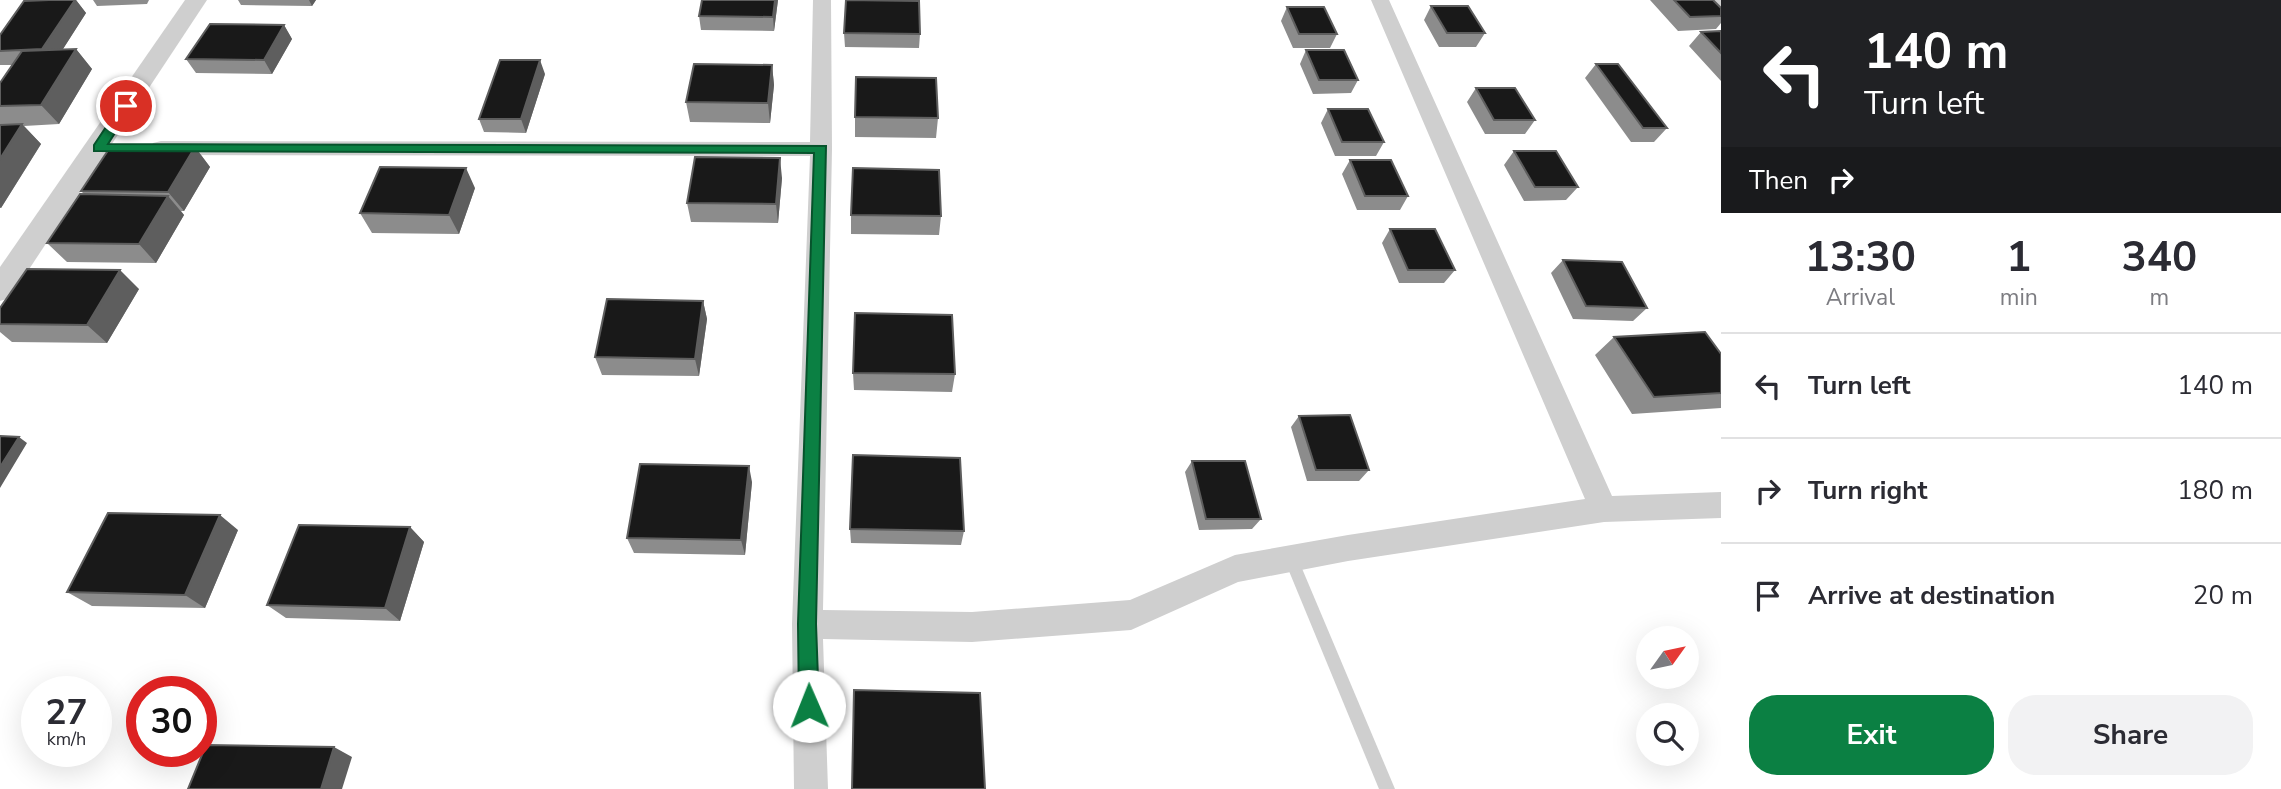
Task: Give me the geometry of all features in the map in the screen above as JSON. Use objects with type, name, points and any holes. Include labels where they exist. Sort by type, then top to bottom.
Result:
[{"type":"street","points":[[0,290],[196,0]]},
{"type":"street","points":[[811,789],[807,624],[821,149],[822,0]]},
{"type":"street","points":[[1380,0],[1604,509]]},
{"type":"street","points":[[98,148],[821,149]]},
{"type":"street","points":[[807,624],[972,627],[1131,615],[1235,569],[1604,509],[1721,505]]},
{"type":"lane","points":[[1291,559],[1387,789]]},
{"type":"building","points":[[75,0],[42,49],[0,51],[0,35],[24,1]]},
{"type":"building","points":[[702,0],[775,0],[773,17],[699,16]]},
{"type":"building","points":[[846,0],[919,1],[920,34],[844,33]]},
{"type":"building","points":[[1674,0],[1713,0],[1721,8],[1721,16],[1690,17]]},
{"type":"building","points":[[1431,6],[1468,6],[1485,33],[1447,33]]},
{"type":"building","points":[[1287,7],[1324,7],[1337,34],[1299,34]]},
{"type":"building","points":[[210,24],[284,25],[264,60],[186,59]]},
{"type":"building","points":[[1721,31],[1721,53],[1701,32]]},
{"type":"building","points":[[76,49],[41,105],[0,106],[0,83],[22,51]]},
{"type":"building","points":[[1306,50],[1344,50],[1358,80],[1319,80]]},
{"type":"building","points":[[500,60],[540,60],[521,119],[479,119]]},
{"type":"building","points":[[694,64],[772,65],[768,103],[686,102]]},
{"type":"building","points":[[1596,64],[1618,64],[1667,128],[1643,128]]},
{"type":"building","points":[[856,77],[936,78],[938,118],[855,117]]},
{"type":"building","points":[[1476,88],[1515,88],[1535,120],[1494,120]]},
{"type":"building","points":[[1328,109],[1368,109],[1384,142],[1342,142]]},
{"type":"building","points":[[22,124],[0,159],[0,125]]},
{"type":"building","points":[[111,146],[195,147],[168,192],[81,191]]},
{"type":"building","points":[[1514,151],[1556,151],[1578,187],[1535,187]]},
{"type":"building","points":[[695,157],[780,158],[776,204],[687,203]]},
{"type":"building","points":[[1350,160],[1391,160],[1408,196],[1365,196]]},
{"type":"building","points":[[380,167],[466,168],[449,215],[360,213]]},
{"type":"building","points":[[853,168],[939,170],[941,216],[851,215]]},
{"type":"building","points":[[80,194],[168,196],[139,244],[47,243]]},
{"type":"building","points":[[1390,229],[1435,229],[1455,270],[1408,270]]},
{"type":"building","points":[[1563,260],[1622,262],[1647,308],[1586,306]]},
{"type":"building","points":[[27,269],[120,270],[87,325],[0,324],[0,308]]},
{"type":"building","points":[[607,299],[703,301],[695,359],[595,357]]},
{"type":"building","points":[[855,313],[952,315],[955,374],[853,373]]},
{"type":"building","points":[[1705,332],[1721,354],[1721,393],[1654,397],[1614,337]]},
{"type":"building","points":[[1350,415],[1369,470],[1316,470],[1299,416]]},
{"type":"building","points":[[0,436],[19,437],[0,467]]},
{"type":"building","points":[[853,455],[960,458],[964,531],[850,529]]},
{"type":"building","points":[[1192,461],[1245,461],[1261,519],[1206,519]]},
{"type":"building","points":[[640,464],[749,466],[741,540],[627,538]]},
{"type":"building","points":[[108,513],[220,515],[185,595],[67,592]]},
{"type":"building","points":[[299,525],[410,527],[385,608],[267,605]]},
{"type":"building","points":[[854,690],[980,693],[985,789],[852,789]]},
{"type":"building","points":[[217,745],[334,747],[321,789],[188,789],[197,767],[217,767]]},
{"type":"route","points":[[126,106],[98,148],[821,149],[807,624],[809,706]]}]
